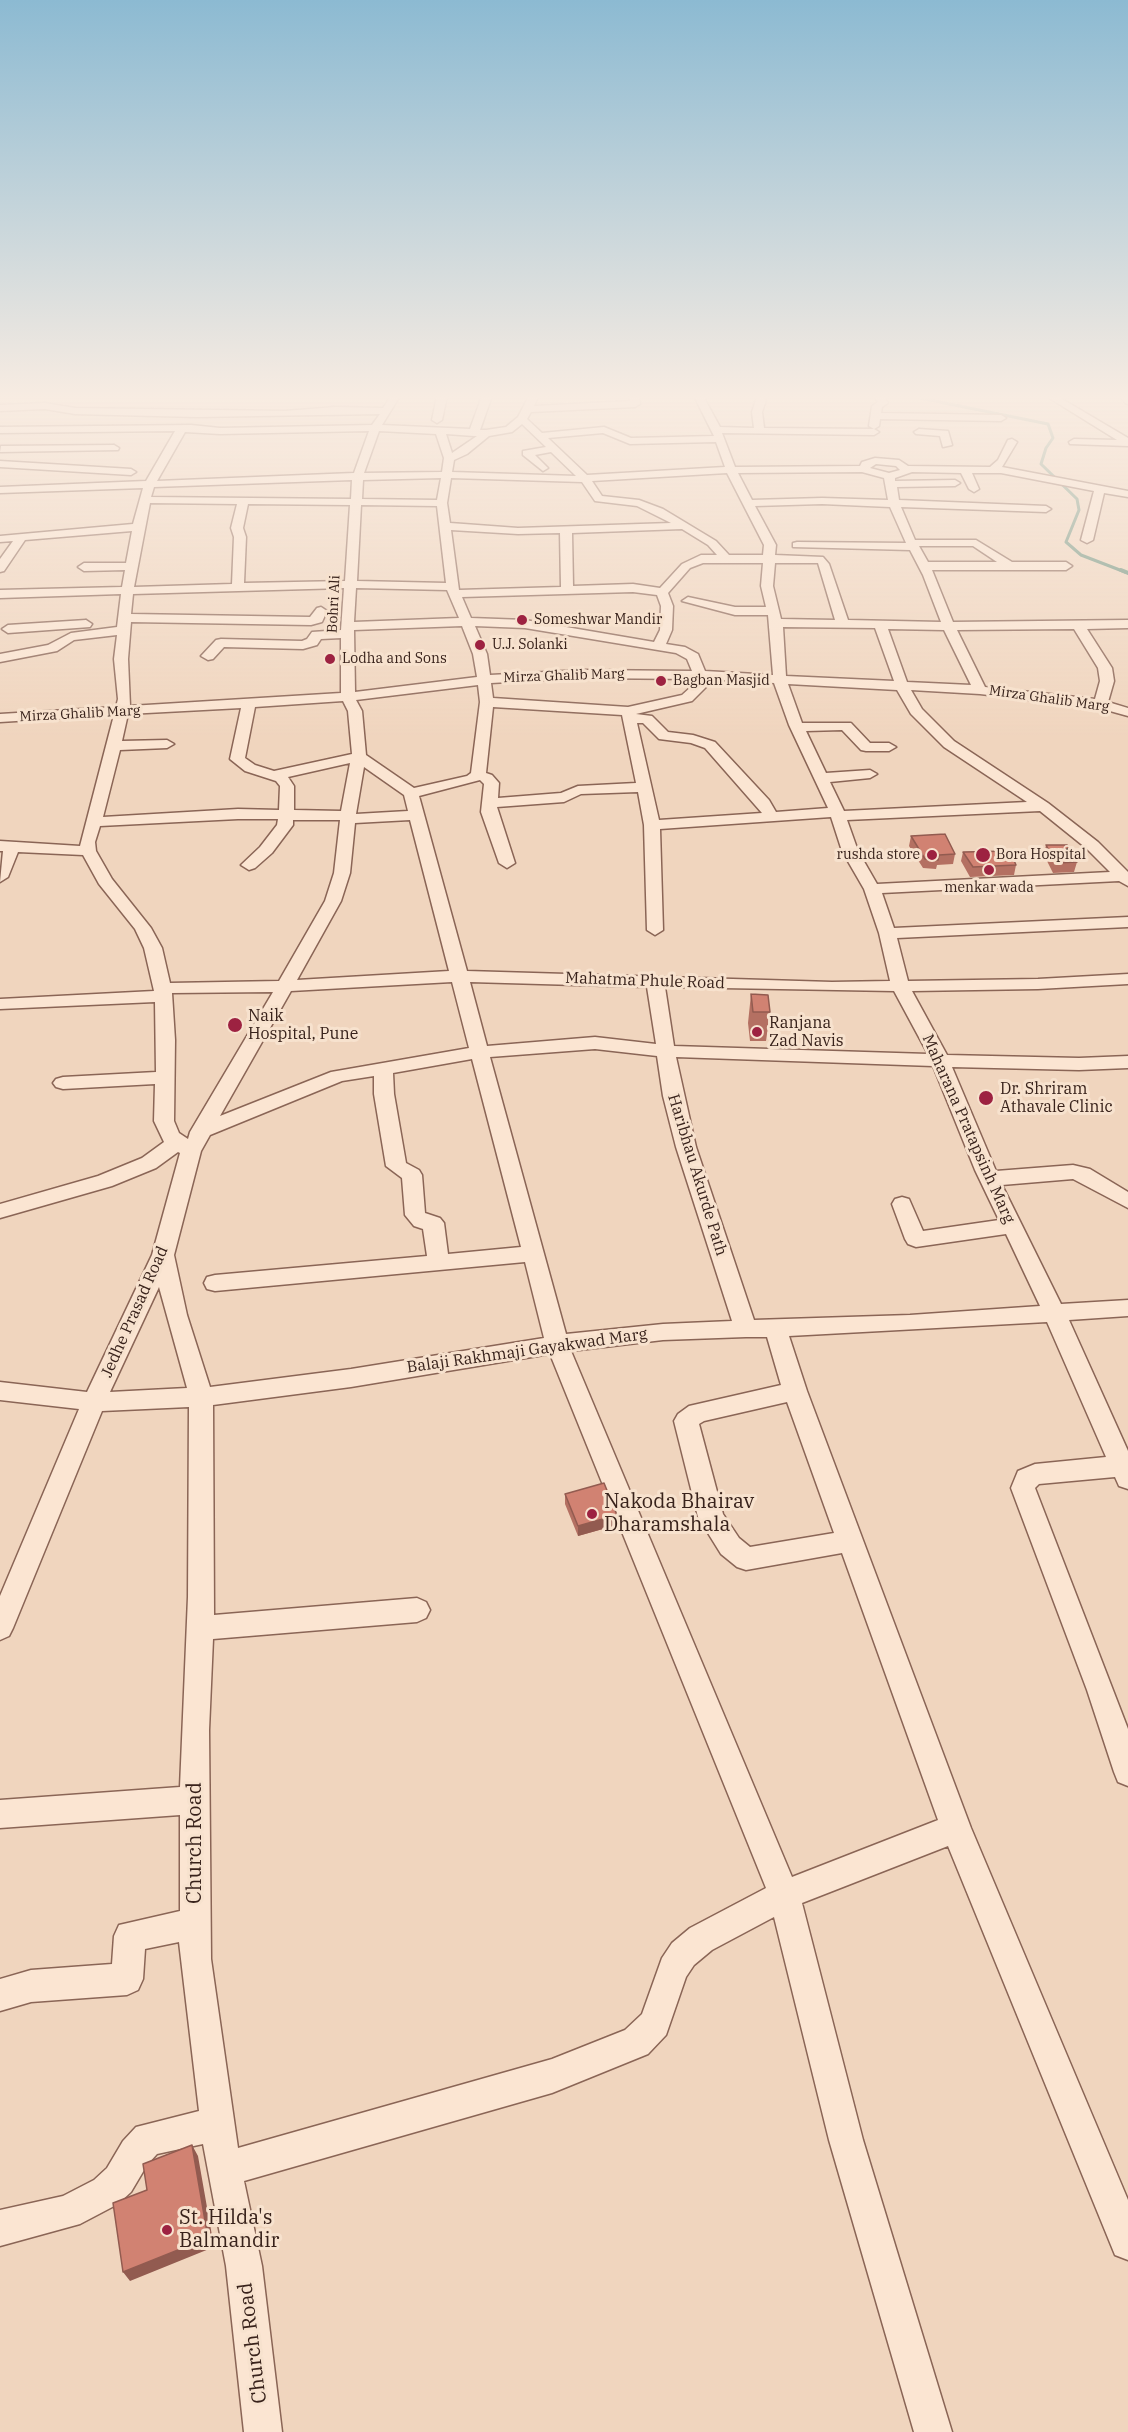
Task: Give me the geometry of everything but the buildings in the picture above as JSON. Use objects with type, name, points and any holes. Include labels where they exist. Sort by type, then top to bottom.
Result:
[{"type":"street","points":[[0,1211],[67,1194],[105,1181],[184,1147],[170,1137],[164,1121],[163,992],[153,948],[143,928],[105,881],[88,851],[87,842],[104,789],[125,699],[121,659],[127,591],[142,509]]},
{"type":"street","points":[[238,586],[240,537],[237,528],[241,509]]},
{"type":"street","name":"Bohri Ali","points":[[348,697],[347,626],[355,509]]},
{"type":"street","points":[[443,509],[453,590],[480,654],[486,680],[487,702],[478,775]]},
{"type":"street","points":[[651,509],[712,543],[724,558]]},
{"type":"street","name":"Maharana Pratapsinh Marg","points":[[751,509],[776,549],[767,586],[775,617],[780,680],[797,727],[838,814],[850,851],[872,889],[887,933],[900,986],[940,1060],[989,1179],[1054,1314],[1125,1473]]},
{"type":"street","points":[[897,509],[924,566],[948,626],[980,690]]},
{"type":"street","points":[[1034,524],[1038,509]]},
{"type":"street","points":[[1086,540],[1094,509]]},
{"type":"street","points":[[444,526],[498,533],[682,526]]},
{"type":"street","points":[[0,539],[138,527]]},
{"type":"street","points":[[566,530],[567,591]]},
{"type":"street","points":[[0,568],[22,536]]},
{"type":"street","points":[[662,593],[692,561],[776,549],[911,542],[976,543],[1012,567]]},
{"type":"street","points":[[776,549],[821,561],[843,624]]},
{"type":"street","points":[[84,567],[132,566]]},
{"type":"street","points":[[924,566],[1066,566]]},
{"type":"street","points":[[0,594],[349,584],[453,590],[567,591],[633,588],[662,593]]},
{"type":"street","points":[[659,645],[666,630],[667,606],[662,593]]},
{"type":"street","points":[[688,601],[775,617],[843,624],[948,626],[1128,624]]},
{"type":"street","points":[[8,629],[125,623],[310,621],[320,614],[347,626]]},
{"type":"street","points":[[208,656],[221,643],[303,645],[312,642],[317,635],[347,626],[466,622],[525,624],[659,645],[693,657],[700,675],[699,687],[687,698],[629,715]]},
{"type":"street","points":[[2,666],[52,648],[70,637],[125,623]]},
{"type":"street","points":[[879,625],[902,686],[916,711],[949,744],[1043,806],[1092,845],[1126,879]]},
{"type":"street","points":[[1078,626],[1105,668],[1107,681],[1100,704]]},
{"type":"street","name":"Mirza Ghalib Marg","points":[[0,718],[348,697],[486,680],[583,674],[700,675],[980,690],[1100,704],[1128,712]]},
{"type":"street","name":"Jedhe Prasad Road","points":[[0,1628],[94,1402],[163,1255],[184,1147],[200,1132],[226,1093],[272,1005],[288,985],[333,901],[342,873],[348,818],[359,757],[355,711],[348,697]]},
{"type":"street","points":[[487,702],[647,718],[664,736],[693,739],[710,745],[764,803],[771,816]]},
{"type":"street","points":[[249,703],[237,759],[250,768],[276,775],[359,757],[414,804],[452,943],[457,976],[480,1052],[557,1344],[784,1895],[846,2140],[933,2432]]},
{"type":"street","points":[[629,715],[652,825],[655,930]]},
{"type":"street","points":[[797,727],[846,726],[866,747],[889,747]]},
{"type":"street","points":[[113,746],[167,744]]},
{"type":"street","points":[[821,778],[870,774]]},
{"type":"street","points":[[249,865],[275,840],[285,825],[287,786],[276,775]]},
{"type":"street","points":[[93,822],[286,813],[348,818],[414,804],[478,775],[488,778],[492,783],[489,812],[507,863]]},
{"type":"street","points":[[489,803],[564,797],[578,790],[646,788]]},
{"type":"street","points":[[652,825],[771,816],[1043,806]]},
{"type":"street","points":[[0,877],[6,846],[88,851]]},
{"type":"street","points":[[872,889],[1126,879]]},
{"type":"street","points":[[887,933],[1128,922]]},
{"type":"street","name":"Mahatma Phule Road","points":[[0,1004],[163,992],[457,976],[900,986],[1126,983]]},
{"type":"street","name":"Haribhau Akurde Path","points":[[655,982],[673,1096],[686,1147],[746,1329]]},
{"type":"street","points":[[200,1132],[338,1076],[480,1052],[539,1046],[595,1044],[665,1051],[1079,1064],[1128,1062]]},
{"type":"street","points":[[384,1067],[384,1094],[396,1166],[412,1175],[415,1215],[422,1221],[433,1223],[439,1263]]},
{"type":"street","points":[[63,1083],[165,1077]]},
{"type":"street","points":[[989,1179],[1073,1172],[1083,1174],[1128,1201]]},
{"type":"street","points":[[902,1204],[916,1239],[1012,1226]]},
{"type":"street","points":[[215,1282],[533,1254]]},
{"type":"street","name":"Church Road","points":[[163,1255],[176,1315],[201,1397],[201,1628],[195,1730],[195,1959],[224,2169],[244,2266],[263,2432]]},
{"type":"street","name":"Balaji Rakhmaji Gayakwad Marg","points":[[0,1391],[94,1402],[201,1397],[351,1378],[557,1344],[663,1332],[776,1330],[1128,1308]]},
{"type":"street","points":[[776,1330],[795,1391],[956,1828],[1128,2242]]},
{"type":"street","points":[[795,1391],[697,1413],[686,1421],[711,1517],[730,1546],[746,1559],[850,1541]]},
{"type":"street","points":[[1125,1473],[1035,1474],[1027,1478],[1023,1488],[1101,1690],[1128,1772]]},
{"type":"street","points":[[201,1628],[417,1610]]},
{"type":"street","points":[[0,1814],[195,1800]]},
{"type":"street","points":[[224,2169],[552,2076],[636,2042],[655,2024],[673,1969],[683,1954],[701,1940],[784,1895],[956,1828]]},
{"type":"street","points":[[0,1995],[31,1986],[127,1979],[130,1936],[195,1924]]},
{"type":"street","points":[[0,2228],[68,2212],[106,2192],[119,2180],[135,2153],[148,2139],[218,2124]]},
{"type":"waterway","points":[[1079,509],[1066,542],[1081,555],[1125,572]]},
{"type":"waterway","points":[[1121,570],[1128,573]]},
{"type":"place","name":"Someshwar Mandir","points":[[522,620]]},
{"type":"place","name":"U.J. Solanki","points":[[480,645]]},
{"type":"place","name":"Lodha and Sons","points":[[330,659]]},
{"type":"place","name":"Bagban Masjid","points":[[661,681]]},
{"type":"place","name":"rushda store","points":[[932,855]]},
{"type":"place","name":"Bora Hospital","points":[[983,855]]},
{"type":"place","name":"menkar wada","points":[[989,870]]},
{"type":"place","name":"Naik Hospital, Pune","points":[[235,1025]]},
{"type":"place","name":"Ranjana Zad Navis","points":[[757,1032]]},
{"type":"place","name":"Dr. Shriram Athavale Clinic","points":[[986,1098]]},
{"type":"place","name":"Nakoda Bhairav Dharamshala","points":[[592,1514]]},
{"type":"place","name":"St. Hilda's Balmandir","points":[[167,2230]]}]
